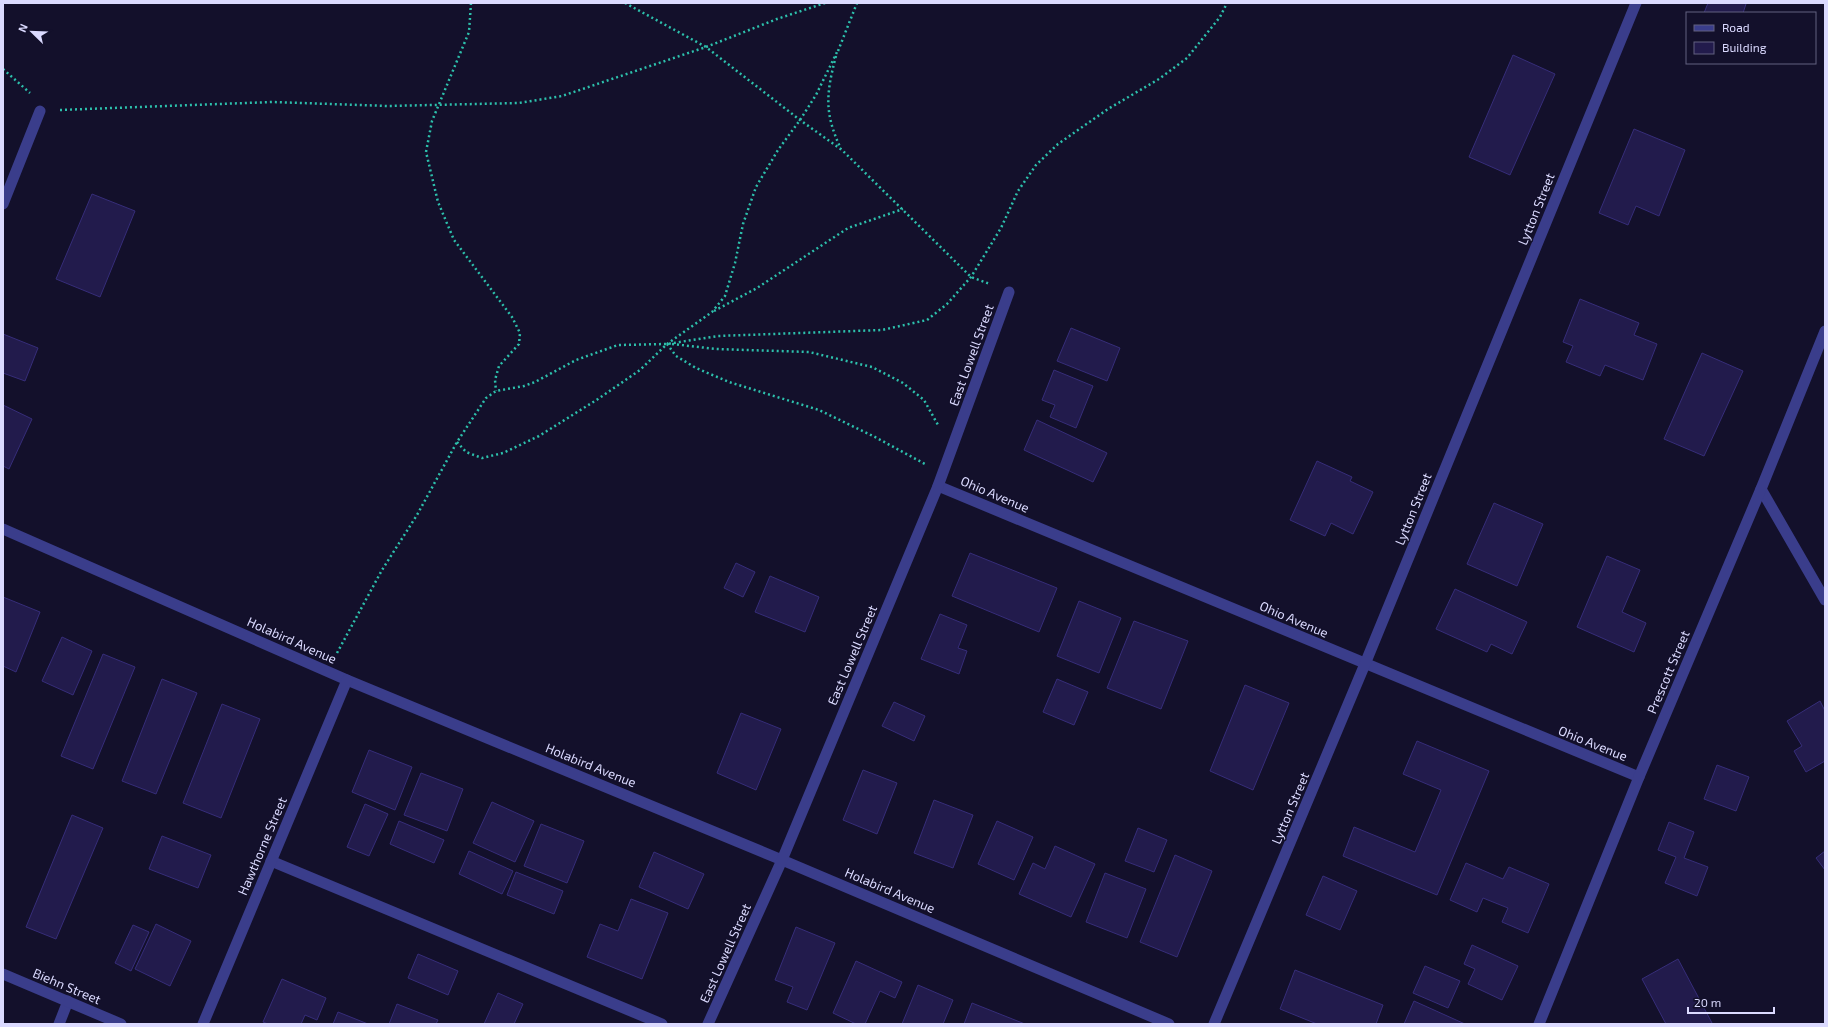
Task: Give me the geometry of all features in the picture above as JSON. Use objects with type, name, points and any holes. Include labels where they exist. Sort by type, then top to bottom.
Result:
[{"type":"street","name":"Lytton Street","points":[[1214,1024],[1365,664],[1636,3]]},
{"type":"street","points":[[3,204],[40,111]]},
{"type":"street","name":"East Lowell Street","points":[[708,1024],[782,860],[940,481],[1009,292]]},
{"type":"street","name":"Prescott Street","points":[[1539,1024],[1639,777],[1761,489],[1825,331]]},
{"type":"street","name":"Ohio Avenue","points":[[940,481],[1365,664],[1639,777]]},
{"type":"street","points":[[1761,489],[1825,600]]},
{"type":"street","name":"Holabird Avenue","points":[[3,529],[328,670],[347,680],[782,860],[1169,1024]]},
{"type":"street","name":"Hawthorne Street","points":[[203,1024],[347,680]]},
{"type":"street","points":[[271,861],[662,1024]]},
{"type":"street","name":"Biehn Street","points":[[3,974],[121,1024]]},
{"type":"street","points":[[59,1024],[68,1001]]},
{"type":"path","points":[[471,3],[469,32],[432,121],[426,152],[438,202],[454,240],[512,316],[520,333],[519,344],[499,366],[495,380],[496,391]]},
{"type":"path","points":[[625,3],[706,47],[800,120],[842,150],[971,277],[1009,292]]},
{"type":"path","points":[[3,69],[29,92],[40,111],[274,102],[388,106],[519,103],[562,96],[706,47],[776,19],[825,3]]},
{"type":"path","points":[[712,312],[725,296],[735,263],[742,224],[756,187],[778,150],[816,95],[838,50],[857,3]]},
{"type":"path","points":[[667,344],[718,336],[882,330],[926,320],[947,304],[971,277],[1001,228],[1018,191],[1036,165],[1058,144],[1108,109],[1160,79],[1187,58],[1220,17],[1227,3]]},
{"type":"path","points":[[838,50],[829,84],[828,112],[832,130],[842,150]]},
{"type":"path","points":[[457,442],[466,452],[482,458],[503,453],[539,436],[598,399],[640,370],[667,344],[712,312],[757,288],[848,228],[903,209]]},
{"type":"path","points":[[667,344],[676,356],[696,368],[729,382],[819,410],[881,440],[918,460],[940,481]]},
{"type":"path","points":[[328,670],[382,570],[417,515],[457,442],[486,398],[496,391],[535,382],[576,360],[618,345],[667,344],[716,349],[809,352],[872,367],[903,383],[924,400],[953,446]]},
{"type":"building","points":[[1708,3],[1746,4],[1743,12],[1704,12]]},
{"type":"building","points":[[1513,55],[1555,74],[1510,175],[1469,157]]},
{"type":"building","points":[[1634,129],[1685,150],[1659,216],[1636,206],[1628,225],[1599,213]]},
{"type":"building","points":[[92,194],[135,211],[100,297],[56,279]]},
{"type":"building","points":[[1580,299],[1639,323],[1634,335],[1657,344],[1643,380],[1605,365],[1600,376],[1566,362],[1573,346],[1563,342]]},
{"type":"building","points":[[1071,328],[1120,348],[1107,381],[1057,361]]},
{"type":"building","points":[[3,334],[38,348],[25,381],[3,373]]},
{"type":"building","points":[[1702,353],[1743,371],[1704,456],[1664,439]]},
{"type":"building","points":[[1054,370],[1093,386],[1076,428],[1050,417],[1055,405],[1042,400]]},
{"type":"building","points":[[3,405],[32,419],[9,469],[3,466]]},
{"type":"building","points":[[1037,420],[1107,453],[1093,482],[1024,450]]},
{"type":"building","points":[[1317,461],[1352,477],[1350,481],[1373,492],[1353,534],[1331,523],[1325,536],[1290,520]]},
{"type":"building","points":[[1494,503],[1543,524],[1517,586],[1467,564]]},
{"type":"building","points":[[970,553],[1057,588],[1039,632],[952,596]]},
{"type":"building","points":[[1607,556],[1640,570],[1622,612],[1646,623],[1634,652],[1577,627]]},
{"type":"building","points":[[736,563],[755,572],[743,597],[724,588]]},
{"type":"building","points":[[770,576],[819,597],[805,632],[755,612]]},
{"type":"building","points":[[1455,589],[1527,622],[1512,654],[1491,644],[1487,652],[1436,629]]},
{"type":"building","points":[[3,597],[40,612],[16,672],[3,666]]},
{"type":"building","points":[[1079,601],[1121,618],[1099,673],[1057,656]]},
{"type":"building","points":[[940,614],[967,625],[958,648],[967,651],[959,674],[921,659]]},
{"type":"building","points":[[1134,621],[1188,641],[1161,709],[1107,688]]},
{"type":"building","points":[[62,637],[92,651],[73,695],[42,681]]},
{"type":"building","points":[[103,654],[135,667],[93,769],[61,756]]},
{"type":"building","points":[[162,679],[197,693],[156,794],[122,781]]},
{"type":"building","points":[[1057,679],[1088,692],[1074,725],[1043,712]]},
{"type":"building","points":[[1245,685],[1289,703],[1253,790],[1210,771]]},
{"type":"building","points":[[1820,701],[1825,711],[1825,761],[1806,772],[1794,751],[1802,746],[1787,721]]},
{"type":"building","points":[[894,702],[925,716],[914,741],[882,726]]},
{"type":"building","points":[[222,704],[260,719],[221,818],[183,803]]},
{"type":"building","points":[[741,713],[781,729],[756,790],[717,773]]},
{"type":"building","points":[[1417,741],[1489,771],[1437,895],[1343,856],[1354,827],[1415,852],[1441,790],[1403,774]]},
{"type":"building","points":[[369,750],[412,767],[395,810],[352,792]]},
{"type":"building","points":[[1717,765],[1749,777],[1736,811],[1704,799]]},
{"type":"building","points":[[863,770],[897,783],[877,834],[843,820]]},
{"type":"building","points":[[421,773],[463,789],[447,831],[404,815]]},
{"type":"building","points":[[934,800],[973,815],[953,868],[914,853]]},
{"type":"building","points":[[492,802],[534,821],[515,862],[473,843]]},
{"type":"building","points":[[365,804],[388,814],[369,856],[347,847]]},
{"type":"building","points":[[72,815],[103,828],[56,939],[26,927]]},
{"type":"building","points":[[399,821],[444,840],[434,863],[390,844]]},
{"type":"building","points":[[997,821],[1033,837],[1014,880],[978,864]]},
{"type":"building","points":[[1669,822],[1694,832],[1684,858],[1708,867],[1697,896],[1665,883],[1676,857],[1658,850]]},
{"type":"building","points":[[541,824],[584,841],[567,883],[524,866]]},
{"type":"building","points":[[1138,828],[1167,840],[1154,872],[1125,861]]},
{"type":"building","points":[[162,836],[211,855],[198,888],[149,869]]},
{"type":"building","points":[[1055,846],[1095,864],[1071,917],[1019,894],[1033,863],[1045,869]]},
{"type":"building","points":[[469,851],[513,871],[502,894],[459,874]]},
{"type":"building","points":[[1825,851],[1825,870],[1816,858]]},
{"type":"building","points":[[654,852],[704,874],[688,909],[639,887]]},
{"type":"building","points":[[1175,855],[1212,871],[1177,957],[1140,942]]},
{"type":"building","points":[[1466,863],[1503,879],[1509,867],[1549,884],[1528,933],[1502,922],[1508,908],[1483,898],[1477,912],[1450,900]]},
{"type":"building","points":[[516,872],[563,891],[554,914],[507,895]]},
{"type":"building","points":[[1105,873],[1146,889],[1127,938],[1086,922]]},
{"type":"building","points":[[1323,876],[1357,891],[1340,930],[1306,915]]},
{"type":"building","points":[[631,899],[668,913],[642,979],[587,957],[600,924],[618,931]]},
{"type":"building","points":[[156,924],[191,941],[170,986],[135,969]]},
{"type":"building","points":[[133,925],[149,932],[131,971],[115,963]]},
{"type":"building","points":[[796,927],[835,943],[807,1010],[787,1002],[793,987],[775,980]]},
{"type":"building","points":[[1472,945],[1518,966],[1502,1000],[1468,984],[1475,969],[1464,964]]},
{"type":"building","points":[[418,954],[458,971],[448,995],[408,978]]},
{"type":"building","points":[[1678,959],[1712,1023],[1666,1024],[1642,979]]},
{"type":"building","points":[[856,961],[902,982],[895,998],[880,991],[865,1024],[856,1024],[833,1013]]},
{"type":"building","points":[[1425,966],[1460,981],[1448,1008],[1413,993]]},
{"type":"building","points":[[1295,970],[1383,1005],[1376,1024],[1317,1024],[1280,1009]]},
{"type":"building","points":[[282,979],[326,998],[317,1020],[305,1015],[301,1024],[268,1024],[263,1022]]},
{"type":"building","points":[[918,985],[953,1000],[943,1024],[902,1024]]},
{"type":"building","points":[[498,993],[523,1004],[514,1024],[484,1024]]},
{"type":"building","points":[[1414,1001],[1465,1024],[1404,1024]]},
{"type":"building","points":[[972,1003],[1025,1024],[964,1024]]},
{"type":"building","points":[[397,1004],[438,1020],[436,1024],[389,1024]]},
{"type":"building","points":[[338,1012],[368,1024],[333,1024]]}]
